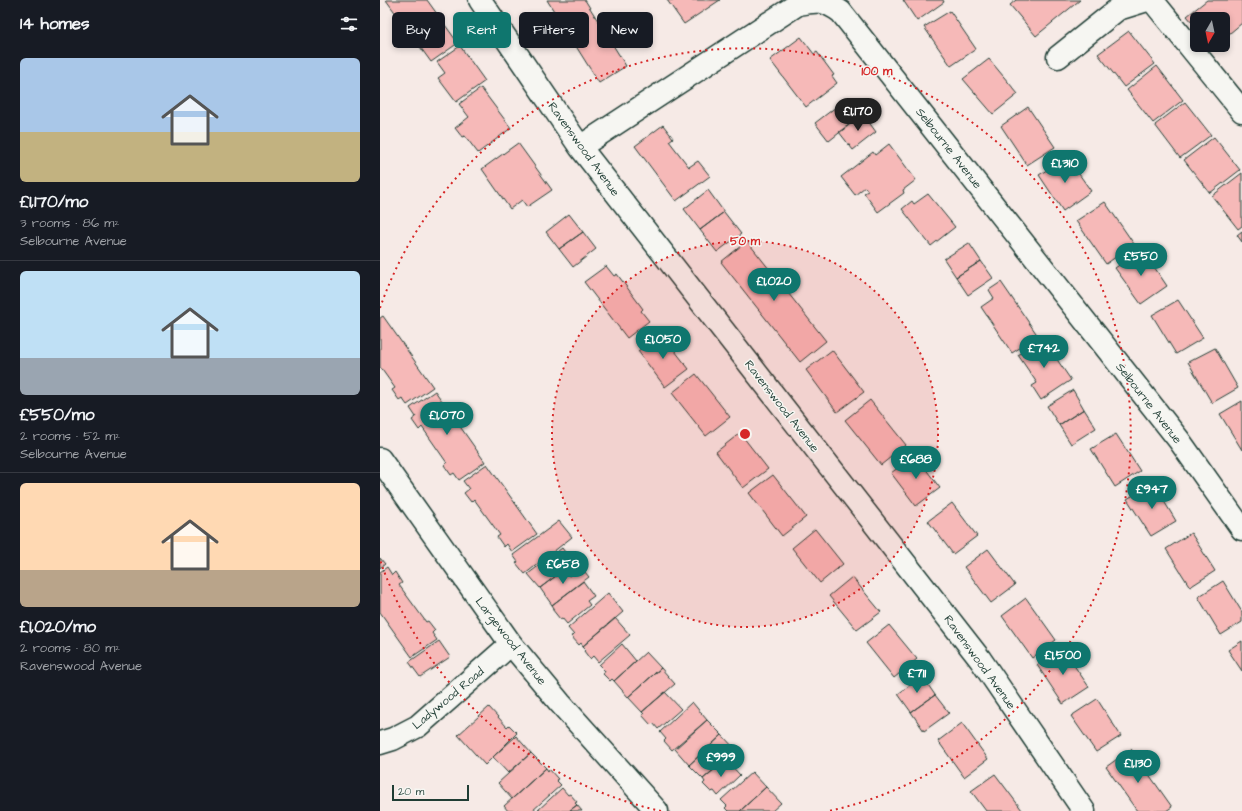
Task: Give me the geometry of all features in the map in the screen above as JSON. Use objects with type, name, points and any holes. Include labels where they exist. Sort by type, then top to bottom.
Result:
[{"type":"street","name":"Ravenswood Avenue","points":[[480,0],[580,147],[980,659],[1084,811]]},
{"type":"street","name":"Selbourne Avenue","points":[[580,147],[798,4],[813,0],[827,2],[841,12],[1179,440],[1242,530]]},
{"type":"street","points":[[1058,57],[1118,9],[1147,0]]},
{"type":"street","points":[[1152,0],[1242,110]]},
{"type":"street","name":"Largewood Avenue","points":[[380,459],[511,644],[560,703],[657,811]]},
{"type":"street","name":"Ladywood Road","points":[[380,743],[393,739],[418,726],[511,644]]},
{"type":"building","points":[[386,0],[427,0],[436,12],[395,12]]},
{"type":"building","points":[[547,0],[585,0],[597,19],[597,48],[615,48],[626,66],[599,83],[577,48],[589,48],[589,12],[555,12]]},
{"type":"building","points":[[667,0],[720,0],[684,24]]},
{"type":"building","points":[[903,0],[943,0],[944,2],[917,21]]},
{"type":"building","points":[[1016,0],[1080,0],[1036,36],[1010,5]]},
{"type":"building","points":[[1207,0],[1242,0],[1242,23],[1230,33],[1230,12],[1192,12]]},
{"type":"building","points":[[950,11],[976,49],[951,66],[924,27]]},
{"type":"building","points":[[445,25],[453,36],[453,47],[431,62],[421,48],[445,48]]},
{"type":"building","points":[[1129,31],[1155,64],[1124,87],[1098,54]]},
{"type":"building","points":[[801,37],[814,54],[817,52],[834,75],[832,76],[837,83],[806,107],[770,60]]},
{"type":"building","points":[[457,48],[461,48],[485,81],[456,102],[438,78],[445,73],[437,62]]},
{"type":"building","points":[[989,59],[1018,94],[993,114],[963,79]]},
{"type":"building","points":[[1157,66],[1183,100],[1153,123],[1127,90]]},
{"type":"building","points":[[481,88],[511,128],[478,153],[465,136],[462,137],[455,128],[469,117],[459,104]]},
{"type":"building","points":[[849,97],[863,114],[829,141],[815,123]]},
{"type":"building","points":[[1185,102],[1211,135],[1180,158],[1155,125]]},
{"type":"building","points":[[1028,107],[1055,147],[1027,165],[1001,126]]},
{"type":"building","points":[[863,114],[876,132],[853,150],[839,132]]},
{"type":"building","points":[[663,125],[673,138],[669,141],[689,167],[698,161],[710,176],[676,201],[635,146]]},
{"type":"building","points":[[1214,137],[1240,170],[1210,193],[1184,160]]},
{"type":"building","points":[[518,143],[552,190],[527,207],[522,200],[510,209],[482,169]]},
{"type":"building","points":[[889,144],[916,180],[903,190],[904,193],[878,212],[864,193],[868,191],[865,187],[855,195],[841,177],[873,152],[875,155]]},
{"type":"building","points":[[1067,157],[1091,191],[1063,211],[1039,175]]},
{"type":"building","points":[[1242,173],[1242,226],[1238,229],[1212,196]]},
{"type":"building","points":[[708,190],[724,212],[700,230],[684,209]]},
{"type":"building","points":[[928,194],[955,227],[931,246],[902,209],[912,201],[914,204]]},
{"type":"building","points":[[1105,202],[1134,244],[1106,264],[1076,221]]},
{"type":"building","points":[[724,212],[741,234],[717,252],[700,230]]},
{"type":"building","points":[[569,214],[583,232],[559,249],[546,232]]},
{"type":"building","points":[[1242,231],[1242,242],[1237,235]]},
{"type":"building","points":[[583,232],[596,249],[573,267],[559,249]]},
{"type":"building","points":[[747,241],[826,341],[800,362],[721,262]]},
{"type":"building","points":[[969,243],[981,261],[956,277],[944,259]]},
{"type":"building","points":[[1142,249],[1167,286],[1141,304],[1115,268]]},
{"type":"building","points":[[981,261],[993,278],[968,295],[956,277]]},
{"type":"building","points":[[606,266],[614,276],[617,274],[643,309],[641,311],[649,321],[627,338],[584,282]]},
{"type":"building","points":[[1001,282],[1038,336],[1012,353],[981,307],[994,298],[989,290]]},
{"type":"building","points":[[1178,300],[1203,338],[1176,354],[1152,315]]},
{"type":"building","points":[[383,316],[433,387],[407,405],[402,398],[399,400],[392,390],[395,388],[380,367],[380,318]]},
{"type":"building","points":[[661,333],[689,369],[665,387],[638,351]]},
{"type":"building","points":[[1043,339],[1071,380],[1041,400],[1032,386],[1037,383],[1018,355]]},
{"type":"building","points":[[1215,348],[1238,388],[1212,403],[1188,362]]},
{"type":"building","points":[[832,350],[864,392],[837,412],[806,370]]},
{"type":"building","points":[[696,374],[730,417],[706,436],[672,393]]},
{"type":"building","points":[[1073,390],[1084,409],[1059,425],[1047,406]]},
{"type":"building","points":[[435,391],[485,462],[459,480],[454,473],[451,475],[444,465],[447,463],[422,427],[419,430],[412,420],[416,417],[410,408]]},
{"type":"building","points":[[870,400],[906,445],[881,465],[845,420]]},
{"type":"building","points":[[1242,401],[1242,450],[1220,414]]},
{"type":"building","points":[[1084,409],[1096,428],[1071,444],[1059,425]]},
{"type":"building","points":[[740,433],[768,469],[743,488],[716,452]]},
{"type":"building","points":[[1116,434],[1140,471],[1115,487],[1091,449]]},
{"type":"building","points":[[915,455],[940,488],[916,506],[891,473]]},
{"type":"building","points":[[487,464],[537,534],[512,552],[507,544],[504,547],[497,537],[500,535],[474,499],[471,502],[464,493],[469,489],[463,481]]},
{"type":"building","points":[[773,475],[806,517],[782,536],[749,493]]},
{"type":"building","points":[[1153,483],[1176,521],[1151,536],[1127,499]]},
{"type":"building","points":[[952,503],[977,536],[953,554],[928,521]]},
{"type":"building","points":[[559,521],[572,537],[525,574],[516,563],[518,562],[513,555]]},
{"type":"building","points":[[815,529],[843,564],[820,583],[792,548]]},
{"type":"building","points":[[1191,533],[1215,571],[1190,587],[1166,549]]},
{"type":"building","points":[[562,548],[573,563],[540,588],[528,574]]},
{"type":"building","points":[[988,549],[1015,585],[991,603],[964,567]]},
{"type":"building","points":[[380,558],[385,564],[380,568]]},
{"type":"building","points":[[387,567],[392,575],[395,572],[402,583],[399,585],[426,622],[428,621],[435,630],[432,633],[437,640],[412,657],[380,612],[380,572]]},
{"type":"building","points":[[581,567],[589,577],[552,605],[540,588],[564,570],[569,576]]},
{"type":"building","points":[[852,577],[881,612],[857,630],[829,596]]},
{"type":"building","points":[[583,581],[594,596],[587,601],[590,605],[567,624],[562,618],[560,619],[552,609],[554,608],[552,605]]},
{"type":"building","points":[[1223,581],[1242,612],[1242,622],[1221,635],[1198,597]]},
{"type":"building","points":[[608,593],[623,612],[583,646],[581,643],[579,645],[571,636],[574,635],[568,628]]},
{"type":"building","points":[[1026,598],[1056,640],[1032,658],[1002,616]]},
{"type":"building","points":[[615,618],[630,635],[598,662],[593,656],[590,659],[584,651],[586,649],[583,646]]},
{"type":"building","points":[[889,625],[917,659],[894,678],[866,643]]},
{"type":"building","points":[[439,641],[450,657],[420,677],[409,662]]},
{"type":"building","points":[[1242,641],[1242,671],[1228,650]]},
{"type":"building","points":[[622,644],[636,661],[614,681],[612,679],[610,681],[603,674],[605,671],[599,665]]},
{"type":"building","points":[[1062,648],[1089,687],[1063,704],[1037,665]]},
{"type":"building","points":[[646,652],[661,668],[628,697],[614,681]]},
{"type":"building","points":[[661,668],[675,684],[642,712],[628,697]]},
{"type":"building","points":[[922,676],[935,695],[911,712],[898,694]]},
{"type":"building","points":[[665,692],[681,709],[658,729],[653,723],[651,725],[642,715],[644,714],[642,712]]},
{"type":"building","points":[[935,695],[949,713],[924,731],[911,712]]},
{"type":"building","points":[[1097,699],[1121,736],[1096,752],[1071,716]]},
{"type":"building","points":[[692,702],[707,720],[672,750],[664,741],[666,739],[660,732]]},
{"type":"building","points":[[489,707],[507,727],[509,725],[517,733],[485,765],[458,735]]},
{"type":"building","points":[[707,720],[722,735],[689,765],[675,749]]},
{"type":"building","points":[[962,723],[988,759],[964,777],[938,741]]},
{"type":"building","points":[[722,735],[736,750],[703,779],[689,765]]},
{"type":"building","points":[[516,736],[531,753],[508,773],[493,757]]},
{"type":"building","points":[[1131,749],[1172,807],[1166,811],[1137,811],[1106,767]]},
{"type":"building","points":[[531,753],[546,768],[512,799],[498,783]]},
{"type":"building","points":[[726,760],[740,775],[718,796],[714,791],[711,792],[703,784],[705,782],[703,779]]},
{"type":"building","points":[[546,768],[548,771],[549,769],[558,779],[556,780],[561,785],[532,811],[508,811],[504,806]]},
{"type":"building","points":[[752,772],[766,787],[740,811],[728,811],[725,808],[727,806],[721,800]]},
{"type":"building","points":[[995,774],[1022,810],[1021,811],[986,811],[971,791]]},
{"type":"building","points":[[766,787],[781,803],[772,811],[740,811]]},
{"type":"building","points":[[562,788],[568,795],[570,794],[577,802],[575,803],[577,805],[569,811],[537,811]]},
{"type":"building","points":[[577,805],[582,811],[569,811]]}]
